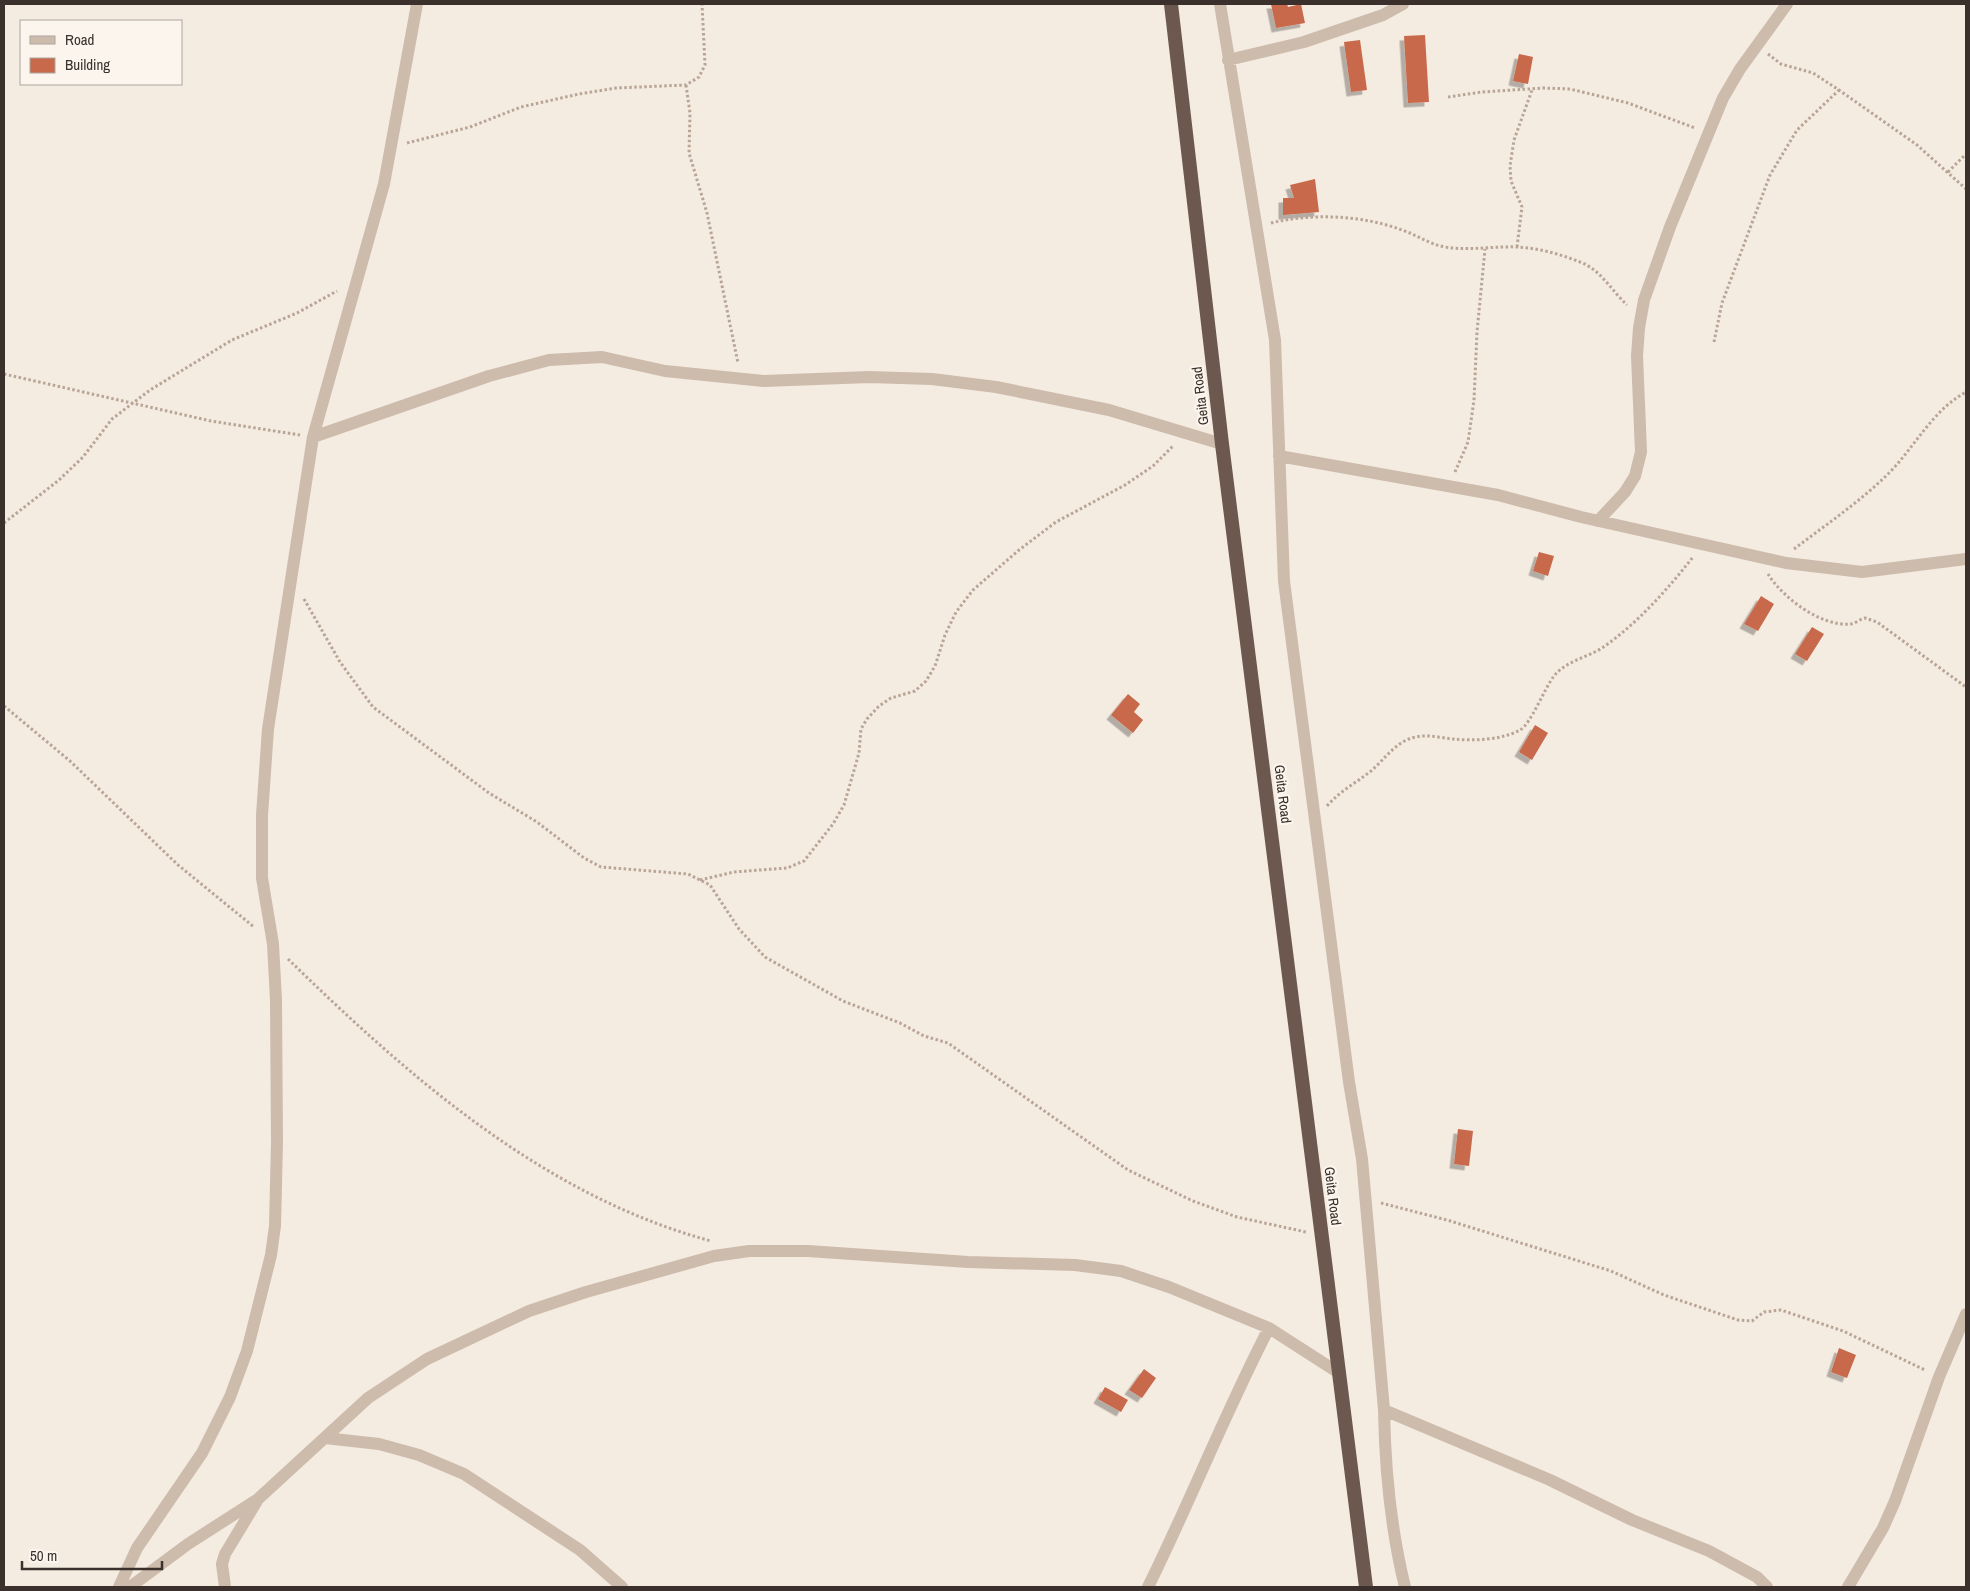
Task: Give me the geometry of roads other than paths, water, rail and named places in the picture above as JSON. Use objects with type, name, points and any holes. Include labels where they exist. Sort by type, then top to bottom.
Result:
[{"type":"highway","name":"Geita Road","points":[[1171,4],[1222,444],[1366,1587]]},
{"type":"street","points":[[119,1587],[137,1548],[202,1453],[217,1424],[247,1351],[262,1300],[275,1226],[276,1008],[273,944],[262,878],[262,814],[268,729],[313,438],[384,184],[417,4]]},
{"type":"street","points":[[1220,4],[1275,340],[1284,581],[1348,1072],[1362,1159],[1384,1410],[1385,1452],[1393,1519],[1405,1587]]},
{"type":"street","points":[[1228,60],[1304,42],[1383,15],[1403,4]]},
{"type":"street","points":[[1598,521],[1625,492],[1635,476],[1640,452],[1637,356],[1640,318],[1644,300],[1670,227],[1723,98],[1740,69],[1787,4]]},
{"type":"street","points":[[313,438],[429,396],[549,360],[602,357],[665,371],[764,381],[869,377],[932,379],[996,387],[1109,410],[1222,444]]},
{"type":"street","points":[[1278,456],[1498,495],[1598,521],[1778,561],[1862,572],[1966,559]]},
{"type":"street","points":[[130,1587],[188,1544],[258,1499],[368,1398],[427,1359],[506,1322],[576,1296],[714,1256],[749,1251],[808,1251],[968,1262],[1075,1264],[1120,1271],[1188,1294],[1270,1328],[1338,1373]]},
{"type":"street","points":[[1848,1587],[1883,1528],[1895,1501],[1939,1377],[1966,1314]]},
{"type":"street","points":[[1148,1587],[1185,1514],[1232,1404],[1270,1328]]},
{"type":"street","points":[[1384,1410],[1525,1469],[1632,1520],[1709,1551],[1757,1577],[1767,1587]]},
{"type":"street","points":[[325,1438],[379,1444],[418,1455],[464,1474],[580,1550],[622,1587]]},
{"type":"street","points":[[224,1587],[222,1564],[225,1554],[258,1499]]}]
